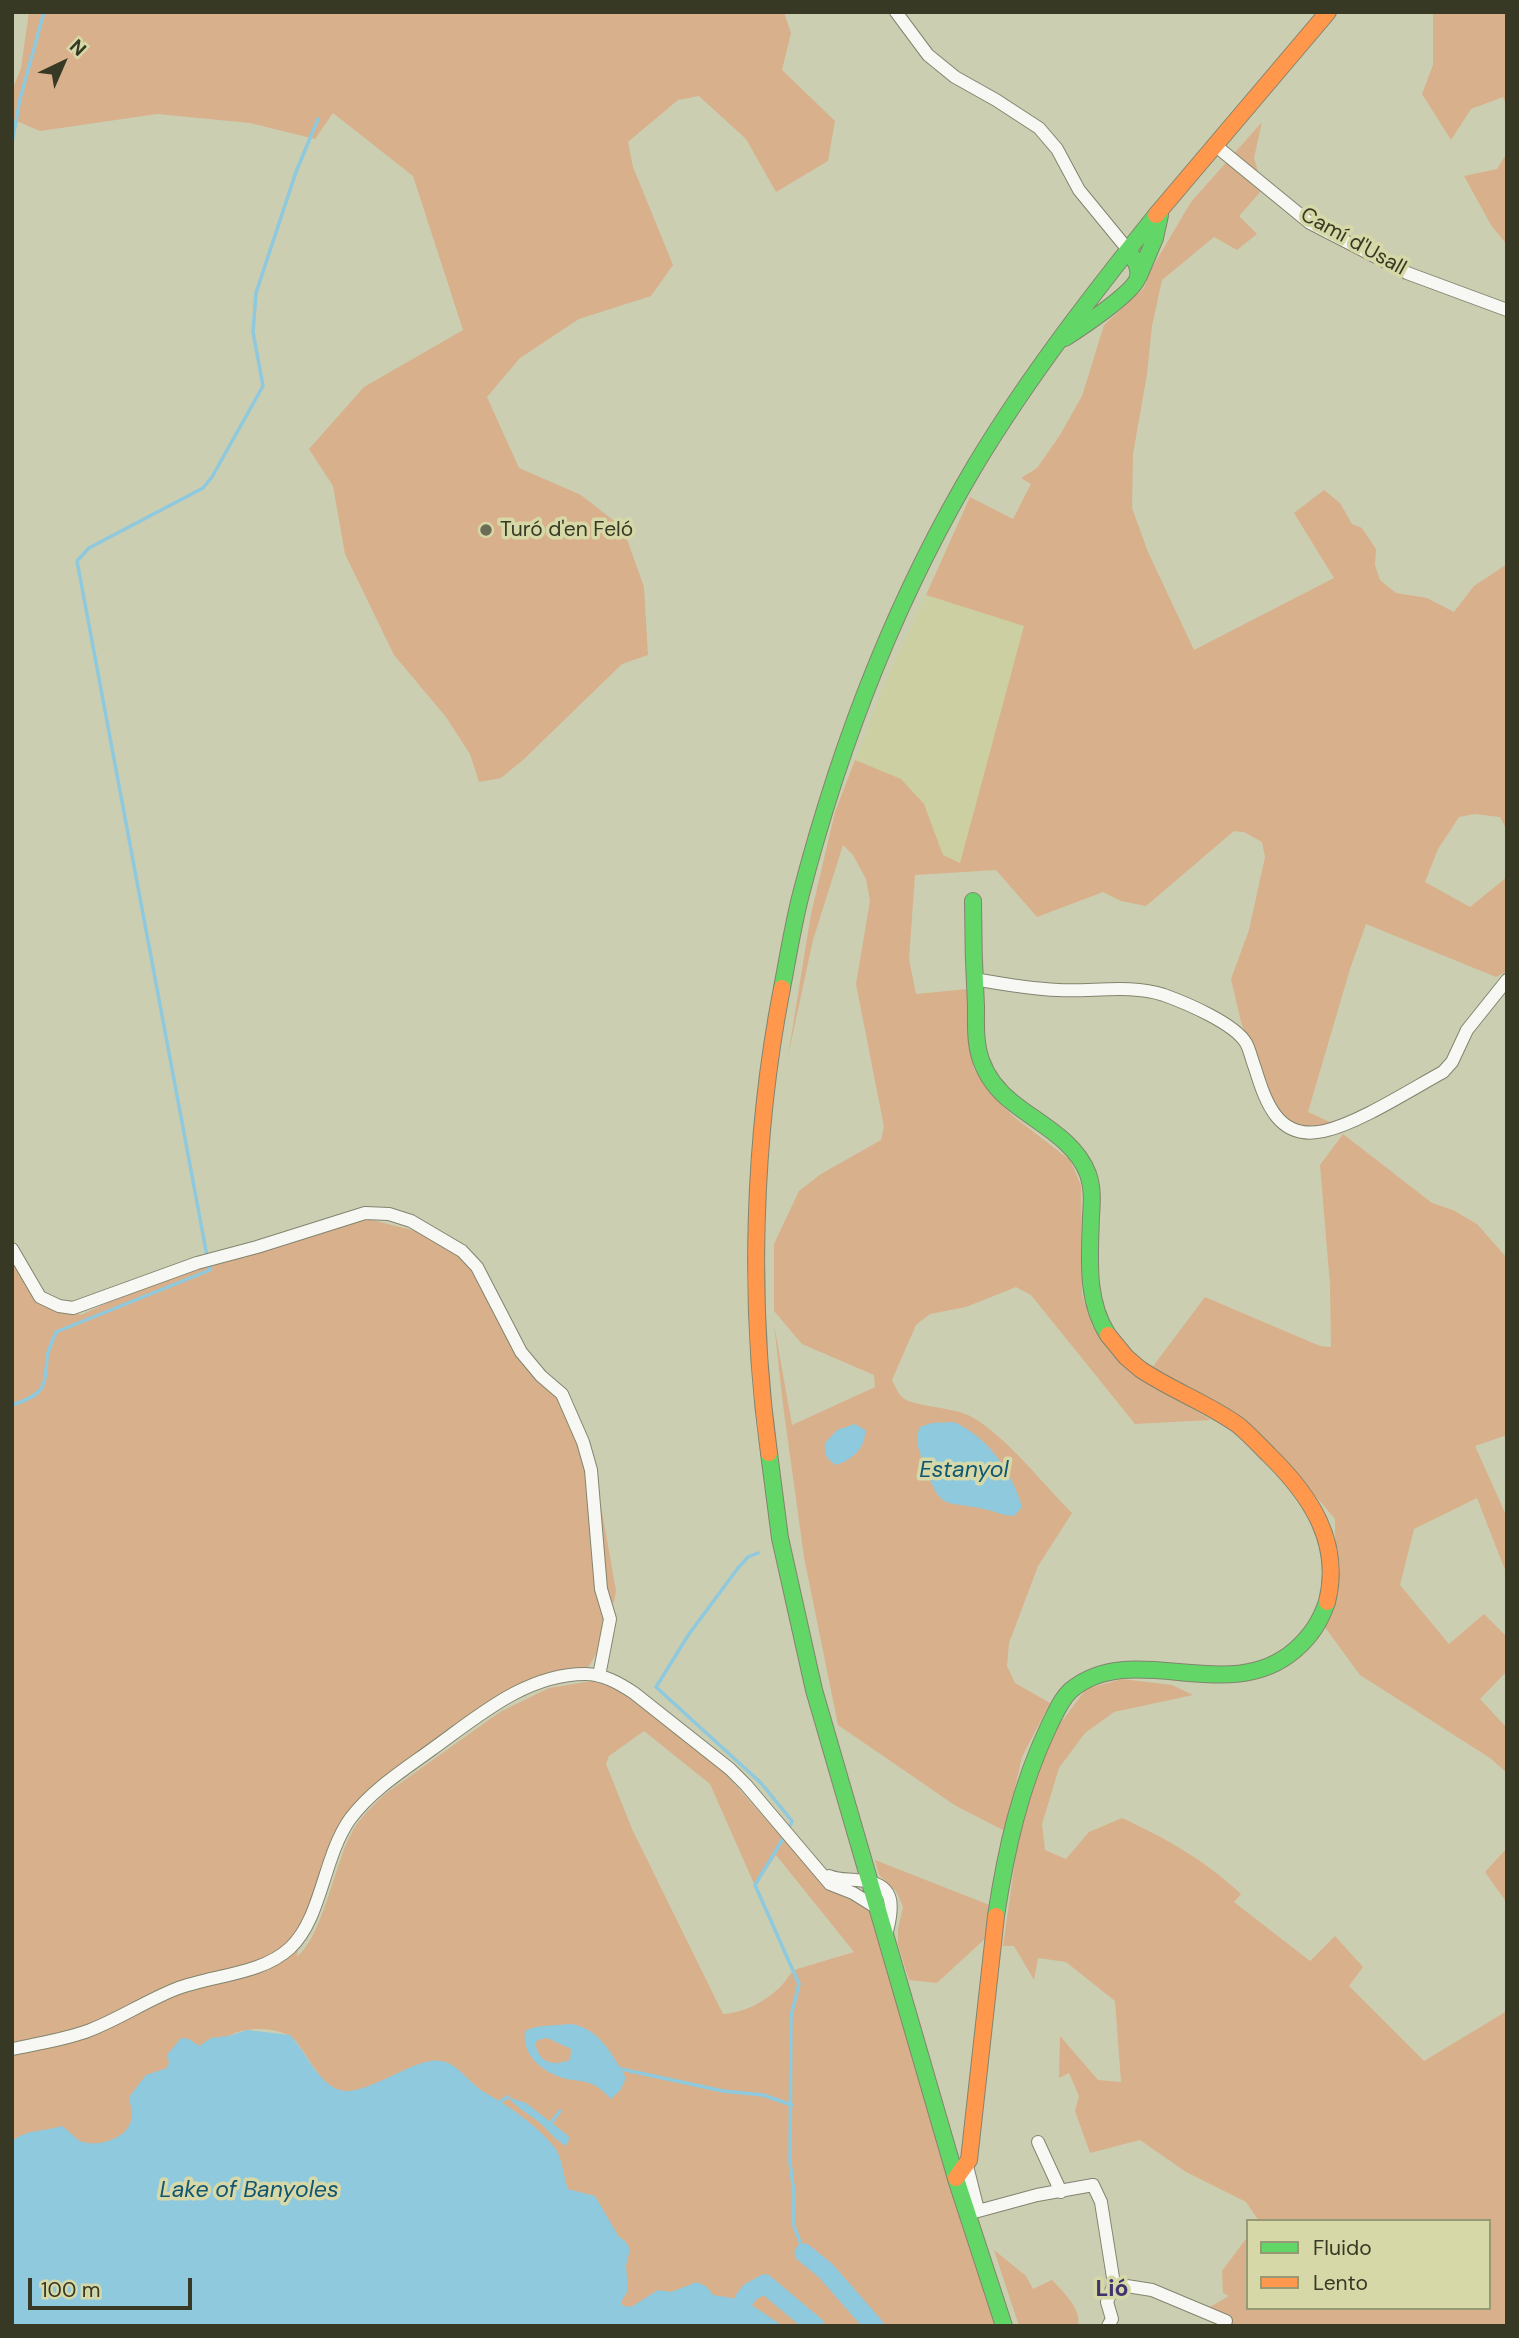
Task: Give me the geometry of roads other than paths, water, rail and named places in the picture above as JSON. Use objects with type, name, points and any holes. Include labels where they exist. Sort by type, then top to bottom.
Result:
[{"type":"main road","points":[[964,2165],[950,2157],[885,1937],[829,1745],[779,1535],[763,1419],[756,1273],[761,1149],[768,1069],[794,924],[817,833],[838,765],[896,619],[936,536],[992,438],[1056,344],[1161,211],[1328,12]]},
{"type":"main road","points":[[1056,344],[1091,322],[1136,282],[1155,239],[1161,211]]},
{"type":"main road","points":[[1129,251],[1138,267],[1139,276]]},
{"type":"main road","points":[[973,901],[977,1042],[981,1061],[990,1079],[1009,1101],[1064,1140],[1080,1157],[1089,1177],[1093,1198],[1089,1259],[1100,1323],[1114,1344],[1134,1365],[1237,1424],[1284,1470],[1306,1494],[1319,1517],[1331,1562],[1330,1586],[1315,1630],[1302,1647],[1283,1663],[1261,1672],[1224,1677],[1102,1672],[1084,1679],[1060,1704],[1029,1768],[1004,1864],[964,2165],[983,2268],[1004,2326]]},
{"type":"street","points":[[896,12],[928,55],[954,77],[1039,128],[1057,149],[1079,190],[1129,251]]},
{"type":"street","name":"Camí d'Usall","points":[[1216,146],[1310,223],[1407,273],[1507,310]]},
{"type":"street","points":[[974,979],[1060,990],[1114,989],[1163,995],[1220,1021],[1237,1033],[1246,1044],[1260,1086],[1272,1111],[1290,1129],[1306,1133],[1344,1125],[1443,1072],[1452,1062],[1467,1030],[1507,980]]},
{"type":"street","points":[[12,1249],[40,1297],[59,1306],[73,1308],[197,1263],[365,1213],[389,1214],[411,1221],[462,1251],[477,1267],[522,1352],[541,1376],[562,1394],[583,1442],[591,1470],[601,1588],[610,1619],[599,1676]]},
{"type":"street","points":[[12,2049],[86,2031],[177,1988],[260,1965],[278,1957],[302,1934],[329,1859],[340,1837],[350,1819],[377,1788],[496,1703],[537,1683],[570,1675],[599,1676],[621,1684],[634,1693],[730,1769],[830,1884],[853,1893],[877,1908]]},
{"type":"street","points":[[845,1880],[854,1871],[862,1856]]},
{"type":"street","points":[[819,1872],[839,1880],[869,1881],[881,1885],[891,1901],[891,1916],[885,1937]]},
{"type":"street","points":[[853,1893],[869,1881]]},
{"type":"street","points":[[1038,2142],[1061,2192]]},
{"type":"street","points":[[973,2212],[1093,2185],[1101,2202],[1114,2284],[1107,2302],[1112,2319],[1108,2326]]},
{"type":"street","points":[[1114,2284],[1152,2290],[1226,2321]]},
{"type":"water","name":"Estanyol","points":[[954,1422],[978,1437],[1005,1469],[1022,1507],[1014,1516],[946,1502],[935,1491],[919,1450],[918,1432],[920,1427],[932,1423]]},
{"type":"water","name":"Estanyol","points":[[855,1424],[865,1430],[863,1442],[852,1456],[836,1465],[826,1456],[825,1443],[837,1430]]},
{"type":"water","points":[[541,2026],[580,2026],[597,2037],[626,2078],[621,2089],[611,2099],[592,2084],[551,2073],[531,2056],[525,2040],[525,2031]],"holes":[[[547,2038],[571,2049],[570,2060],[553,2063],[540,2056],[535,2044],[538,2040]]]},
{"type":"water","name":"Lake of Banyoles","points":[[247,2030],[290,2035],[318,2074],[340,2090],[349,2091],[372,2085],[421,2063],[439,2061],[454,2066],[548,2140],[560,2157],[568,2189],[595,2196],[619,2237],[630,2249],[626,2265],[628,2290],[621,2302],[623,2306],[631,2307],[658,2290],[671,2292],[697,2282],[707,2287],[713,2295],[744,2300],[783,2326],[12,2326],[12,2141],[29,2133],[61,2126],[83,2142],[112,2140],[129,2126],[132,2114],[129,2097],[146,2075],[167,2068],[167,2055],[181,2038],[189,2039],[199,2046],[211,2038]]},
{"type":"water","points":[[508,2097],[526,2103],[566,2134],[570,2138],[566,2146],[555,2138]]},
{"type":"waterway","points":[[12,143],[20,99],[44,12]]},
{"type":"waterway","points":[[207,1256],[77,561],[89,548],[203,488],[212,477],[263,386],[253,332],[256,293],[296,172],[318,119]]},
{"type":"waterway","points":[[12,749],[12,777]]},
{"type":"waterway","points":[[12,1405],[30,1398],[40,1389],[45,1377],[48,1351],[56,1332],[210,1270],[209,1264]]},
{"type":"waterway","points":[[758,1553],[748,1557],[738,1568],[689,1634],[656,1687],[761,1783],[792,1821],[788,1830]]},
{"type":"waterway","points":[[784,1837],[755,1885],[799,1984],[791,2016],[790,2163],[794,2193],[793,2223],[804,2253]]},
{"type":"waterway","points":[[621,2069],[723,2091],[763,2095],[792,2105]]},
{"type":"waterway","points":[[501,2101],[508,2097]]},
{"type":"waterway","points":[[551,2123],[560,2111]]},
{"type":"waterway","points":[[804,2253],[826,2271],[874,2326]]},
{"type":"waterway","points":[[744,2300],[750,2292],[765,2284],[815,2326]]},
{"type":"place","name":"Turó d'en Feló","points":[[486,530]]},
{"type":"district","name":"Lió","points":[[1112,2290]]}]
